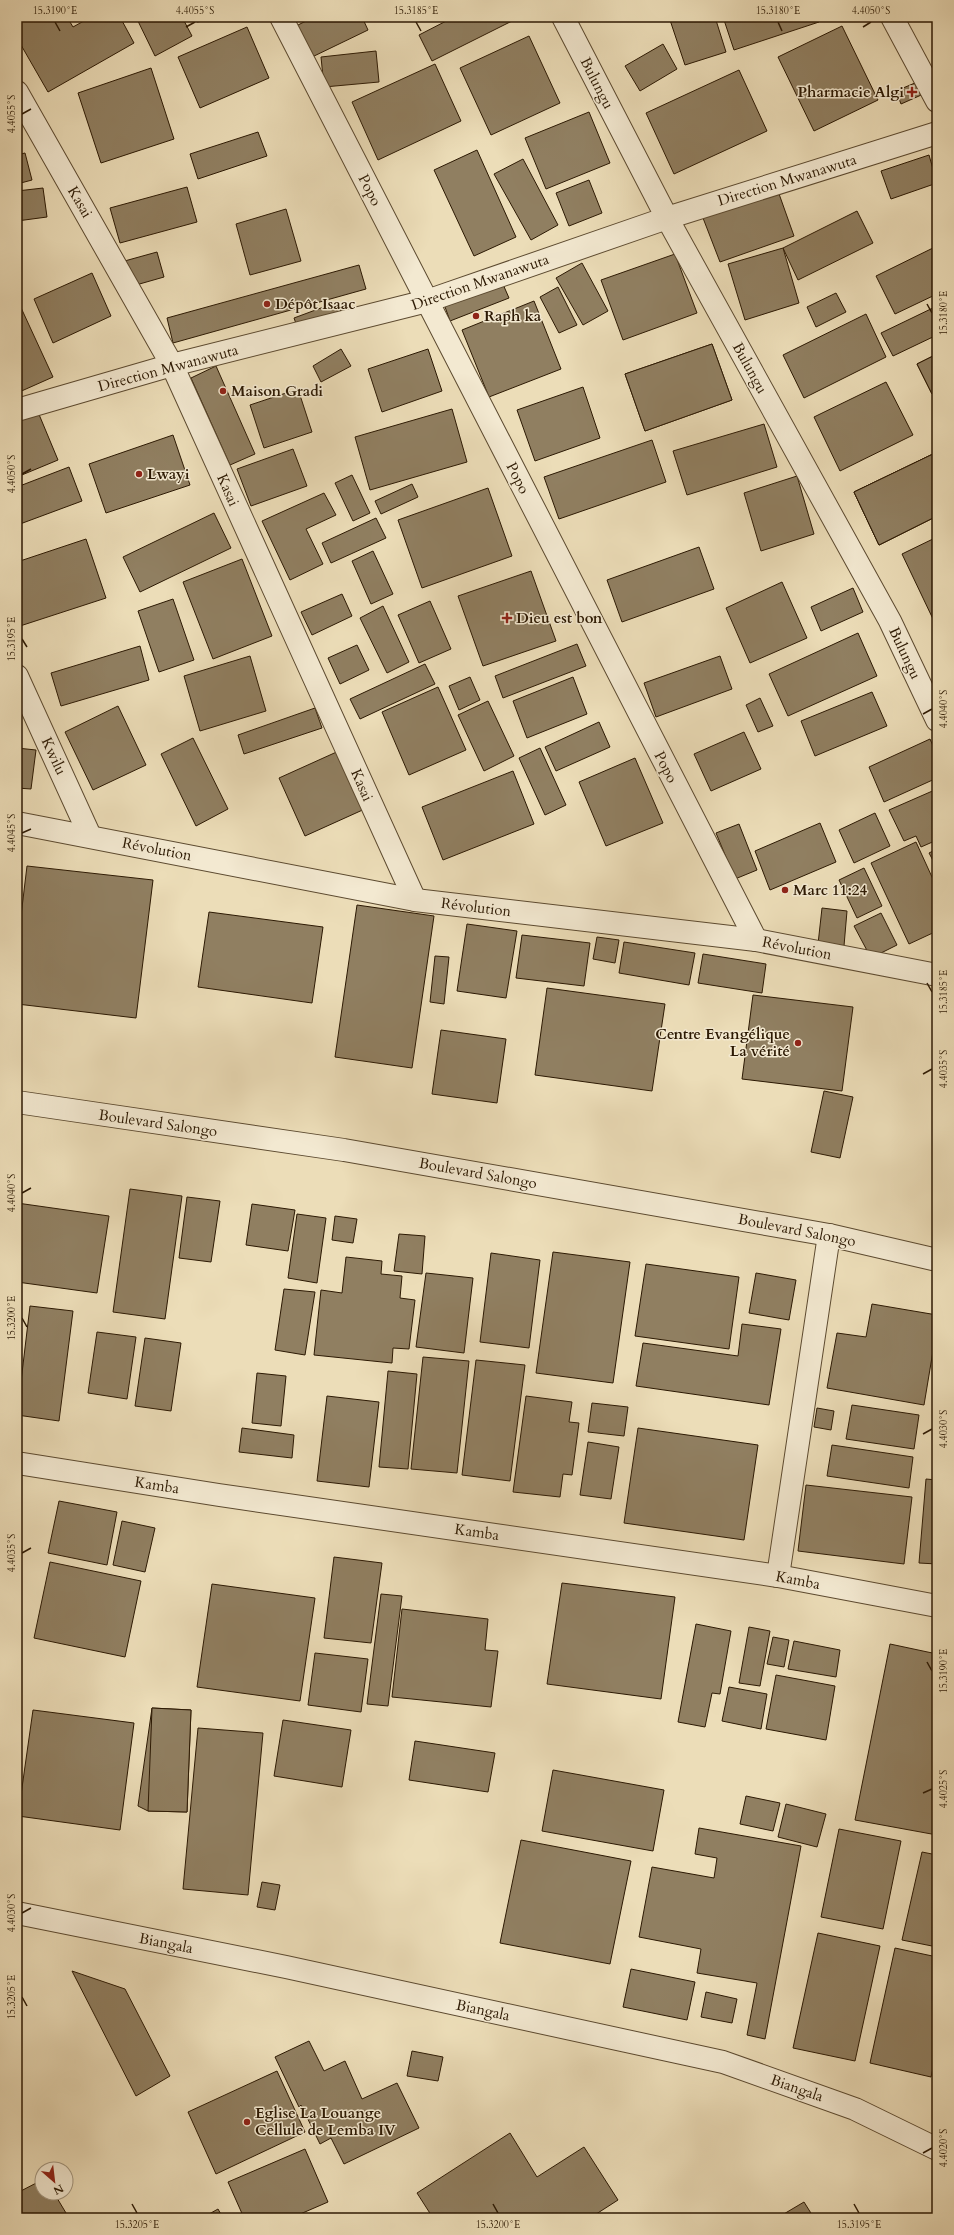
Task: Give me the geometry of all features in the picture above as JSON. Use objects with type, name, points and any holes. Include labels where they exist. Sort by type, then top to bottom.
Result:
[{"type":"street","name":"Popo","points":[[281,17],[756,940]]},
{"type":"street","name":"Bulungu","points":[[563,17],[666,218],[890,621],[937,720]]},
{"type":"street","points":[[892,17],[937,101]]},
{"type":"street","name":"Kasai","points":[[17,92],[172,365],[415,900]]},
{"type":"street","name":"Direction Mwanawuta","points":[[17,410],[172,365],[427,301],[666,218],[937,134]]},
{"type":"street","name":"Kwilu","points":[[17,676],[90,836]]},
{"type":"street","name":"Révolution","points":[[17,823],[415,900],[756,940],[937,974]]},
{"type":"street","name":"Boulevard Salongo","points":[[17,1102],[344,1150],[829,1235],[937,1260]]},
{"type":"street","points":[[778,1576],[829,1235]]},
{"type":"street","name":"Kamba","points":[[17,1463],[778,1576],[937,1606]]},
{"type":"street","name":"Biangala","points":[[17,1913],[294,1969],[722,2062],[855,2109],[937,2148]]},
{"type":"building","points":[[29,17],[67,17],[73,27],[91,17],[120,17],[134,43],[48,92],[17,38],[17,23]]},
{"type":"building","points":[[136,17],[182,17],[192,36],[155,56]]},
{"type":"building","points":[[196,17],[226,17],[197,22]]},
{"type":"building","points":[[314,17],[362,17],[368,30],[310,58],[296,26]]},
{"type":"building","points":[[454,17],[510,17],[512,21],[432,61],[419,35]]},
{"type":"building","points":[[669,17],[715,17],[726,52],[685,65]]},
{"type":"building","points":[[723,17],[817,17],[819,22],[734,50]]},
{"type":"building","points":[[842,26],[878,100],[814,131],[778,57]]},
{"type":"building","points":[[247,27],[269,78],[200,108],[178,57]]},
{"type":"building","points":[[529,36],[560,103],[491,135],[460,68]]},
{"type":"building","points":[[663,44],[677,69],[640,91],[625,66]]},
{"type":"building","points":[[376,51],[379,82],[324,87],[321,57]]},
{"type":"building","points":[[435,64],[461,121],[378,160],[352,102]]},
{"type":"building","points":[[151,68],[174,139],[101,163],[78,93]]},
{"type":"building","points":[[739,70],[767,131],[674,174],[646,113]]},
{"type":"building","name":"Pharmacie Algi","points":[[922,80],[928,92],[901,104],[896,91]]},
{"type":"building","points":[[589,112],[610,163],[546,189],[525,138]]},
{"type":"building","points":[[258,132],[267,156],[198,179],[190,154]]},
{"type":"building","points":[[477,150],[516,237],[474,256],[434,170]]},
{"type":"building","points":[[25,153],[32,180],[17,184],[17,155]]},
{"type":"building","points":[[929,155],[937,183],[891,199],[881,171]]},
{"type":"building","points":[[523,159],[558,225],[531,240],[494,174]]},
{"type":"building","points":[[589,180],[602,213],[569,226],[556,193]]},
{"type":"building","points":[[187,187],[197,222],[120,243],[110,208]]},
{"type":"building","points":[[43,188],[47,217],[17,221],[17,191]]},
{"type":"building","points":[[778,191],[794,236],[720,262],[703,218]]},
{"type":"building","points":[[286,209],[301,261],[250,275],[236,224]]},
{"type":"building","points":[[857,211],[873,243],[798,280],[783,248]]},
{"type":"building","points":[[937,246],[937,294],[895,314],[876,276]]},
{"type":"building","points":[[783,248],[799,303],[745,320],[728,264]]},
{"type":"building","points":[[157,252],[164,277],[129,287],[121,262]]},
{"type":"building","points":[[675,254],[697,313],[623,340],[601,280]]},
{"type":"building","points":[[582,263],[608,311],[583,325],[556,278]]},
{"type":"building","name":"Dépôt Isaac","points":[[359,265],[366,289],[173,343],[167,318]]},
{"type":"building","points":[[92,273],[111,316],[53,343],[34,299]]},
{"type":"building","points":[[502,282],[509,298],[450,321],[444,304]]},
{"type":"building","points":[[558,287],[577,325],[559,333],[540,297]]},
{"type":"building","points":[[836,293],[846,312],[816,327],[807,307]]},
{"type":"building","points":[[17,299],[53,377],[17,393]]},
{"type":"building","points":[[534,301],[561,369],[489,397],[462,330]]},
{"type":"building","points":[[337,302],[342,314],[299,332],[294,318]]},
{"type":"building","points":[[937,306],[937,335],[893,356],[881,333]]},
{"type":"building","points":[[866,314],[886,357],[804,398],[783,355]]},
{"type":"building","points":[[712,344],[732,400],[645,431],[625,374]]},
{"type":"building","points":[[712,344],[732,400],[645,431],[625,374]]},
{"type":"building","points":[[341,349],[351,366],[321,382],[313,366]]},
{"type":"building","points":[[428,349],[442,391],[382,412],[368,369]]},
{"type":"building","points":[[937,354],[937,392],[932,394],[917,364]]},
{"type":"building","points":[[937,354],[937,392],[932,394],[917,364]]},
{"type":"building","points":[[216,366],[255,454],[230,465],[191,378]]},
{"type":"building","points":[[886,382],[913,435],[840,471],[814,417]]},
{"type":"building","points":[[583,387],[600,438],[535,461],[517,410]]},
{"type":"building","points":[[298,389],[312,432],[264,448],[250,405]]},
{"type":"building","points":[[452,409],[467,462],[370,490],[355,437]]},
{"type":"building","points":[[38,412],[58,460],[17,477],[17,421]]},
{"type":"building","points":[[764,424],[777,467],[687,495],[673,451]]},
{"type":"building","name":"Lwayi","points":[[173,435],[190,485],[106,513],[89,464]]},
{"type":"building","points":[[652,440],[666,482],[559,519],[544,477]]},
{"type":"building","points":[[293,449],[307,486],[251,506],[237,469]]},
{"type":"building","points":[[933,454],[937,463],[937,516],[879,545],[854,492]]},
{"type":"building","points":[[933,454],[937,463],[937,516],[879,545],[854,492]]},
{"type":"building","points":[[933,454],[937,463],[937,516],[879,545],[854,492]]},
{"type":"building","points":[[69,467],[82,501],[20,524],[17,517],[17,487]]},
{"type":"building","points":[[352,475],[370,513],[353,521],[335,483]]},
{"type":"building","points":[[797,476],[814,534],[761,551],[744,493]]},
{"type":"building","points":[[412,484],[418,497],[381,514],[375,501]]},
{"type":"building","points":[[488,488],[512,556],[422,588],[398,520]]},
{"type":"building","points":[[324,493],[336,515],[306,529],[323,564],[290,580],[262,521]]},
{"type":"building","points":[[214,513],[231,548],[140,592],[123,557]]},
{"type":"building","points":[[376,518],[386,538],[331,563],[322,543]]},
{"type":"building","points":[[937,537],[937,617],[933,619],[902,554]]},
{"type":"building","points":[[86,539],[106,598],[20,626],[17,618],[17,562]]},
{"type":"building","points":[[699,547],[714,589],[622,622],[607,580]]},
{"type":"building","points":[[373,551],[393,594],[371,604],[352,561]]},
{"type":"building","points":[[242,559],[272,636],[213,659],[183,582]]},
{"type":"building","name":"Dieu est bon","points":[[531,571],[556,641],[483,666],[458,596]]},
{"type":"building","points":[[782,582],[807,638],[750,663],[726,608]]},
{"type":"building","points":[[853,588],[863,612],[821,631],[811,607]]},
{"type":"building","points":[[342,594],[352,616],[312,635],[301,612]]},
{"type":"building","points":[[173,599],[194,660],[159,672],[138,611]]},
{"type":"building","points":[[430,601],[451,649],[419,663],[398,615]]},
{"type":"building","points":[[383,606],[409,662],[387,673],[360,618]]},
{"type":"building","points":[[858,633],[877,676],[788,716],[769,674]]},
{"type":"building","points":[[577,644],[586,666],[503,698],[495,676]]},
{"type":"building","points":[[357,645],[369,670],[340,684],[328,658]]},
{"type":"building","points":[[140,646],[149,680],[61,706],[51,673]]},
{"type":"building","points":[[250,656],[266,711],[200,731],[184,676]]},
{"type":"building","points":[[720,656],[732,689],[656,717],[644,683]]},
{"type":"building","points":[[425,664],[435,684],[360,719],[350,699]]},
{"type":"building","points":[[470,677],[480,700],[459,710],[449,686]]},
{"type":"building","points":[[573,677],[587,714],[527,738],[513,701]]},
{"type":"building","points":[[438,687],[466,750],[409,775],[382,712]]},
{"type":"building","points":[[872,692],[887,726],[815,756],[801,721]]},
{"type":"building","points":[[760,698],[773,726],[758,732],[746,705]]},
{"type":"building","points":[[488,701],[514,756],[484,771],[458,715]]},
{"type":"building","points":[[118,706],[146,765],[93,790],[65,732]]},
{"type":"building","points":[[315,708],[322,728],[244,754],[238,735]]},
{"type":"building","points":[[599,722],[610,747],[556,771],[545,747]]},
{"type":"building","points":[[744,732],[761,769],[711,791],[694,754]]},
{"type":"building","points":[[193,738],[228,809],[196,826],[161,754]]},
{"type":"building","points":[[930,739],[937,755],[937,778],[884,802],[869,767]]},
{"type":"building","points":[[17,748],[36,750],[31,789],[17,788]]},
{"type":"building","points":[[540,748],[566,805],[545,815],[519,758]]},
{"type":"building","points":[[341,750],[367,808],[305,836],[279,778]]},
{"type":"building","points":[[635,758],[663,823],[606,846],[579,782]]},
{"type":"building","points":[[513,771],[534,824],[443,860],[422,807]]},
{"type":"building","points":[[937,789],[937,840],[921,847],[916,836],[904,841],[889,810]]},
{"type":"building","points":[[875,813],[890,846],[854,863],[839,830]]},
{"type":"building","points":[[820,823],[836,862],[770,890],[755,851]]},
{"type":"building","points":[[739,824],[757,870],[735,879],[716,833]]},
{"type":"building","points":[[916,842],[937,888],[937,931],[909,944],[871,863]]},
{"type":"building","points":[[937,849],[937,868],[929,853]]},
{"type":"building","points":[[27,866],[153,880],[136,1018],[17,1004],[17,949]]},
{"type":"building","points":[[864,868],[882,906],[857,918],[839,880]]},
{"type":"building","points":[[357,905],[434,916],[412,1068],[335,1057]]},
{"type":"building","points":[[822,908],[847,911],[844,946],[818,944]]},
{"type":"building","points":[[209,912],[323,927],[312,1003],[198,987]]},
{"type":"building","points":[[881,913],[897,945],[871,958],[854,926]]},
{"type":"building","points":[[467,924],[517,931],[506,998],[457,991]]},
{"type":"building","points":[[522,935],[590,943],[584,986],[516,978]]},
{"type":"building","points":[[597,937],[619,940],[615,963],[593,959]]},
{"type":"building","points":[[624,942],[695,953],[689,985],[619,973]]},
{"type":"building","points":[[703,954],[766,964],[762,993],[698,983]]},
{"type":"building","points":[[435,956],[449,957],[444,1004],[430,1002]]},
{"type":"building","points":[[547,988],[665,1004],[652,1091],[535,1075]]},
{"type":"building","name":"Centre Evangélique La vérité","points":[[753,995],[853,1007],[842,1091],[742,1079]]},
{"type":"building","points":[[441,1030],[506,1039],[497,1103],[432,1094]]},
{"type":"building","points":[[824,1091],[853,1097],[840,1158],[811,1152]]},
{"type":"building","points":[[130,1189],[182,1196],[165,1319],[113,1312]]},
{"type":"building","points":[[187,1197],[220,1201],[211,1262],[179,1258]]},
{"type":"building","points":[[17,1203],[109,1216],[97,1293],[17,1282]]},
{"type":"building","points":[[252,1204],[295,1210],[288,1251],[246,1245]]},
{"type":"building","points":[[297,1214],[326,1218],[317,1283],[288,1278]]},
{"type":"building","points":[[335,1216],[357,1219],[353,1243],[332,1240]]},
{"type":"building","points":[[399,1234],[425,1236],[422,1274],[394,1271]]},
{"type":"building","points":[[553,1252],[630,1262],[613,1383],[536,1373]]},
{"type":"building","points":[[491,1253],[540,1260],[529,1348],[480,1342]]},
{"type":"building","points":[[346,1257],[382,1261],[381,1274],[402,1276],[400,1298],[415,1300],[409,1349],[393,1348],[392,1363],[314,1355],[321,1290],[342,1293]]},
{"type":"building","points":[[646,1264],[739,1277],[729,1349],[635,1336]]},
{"type":"building","points":[[426,1273],[473,1278],[464,1353],[416,1347]]},
{"type":"building","points":[[756,1273],[796,1280],[789,1320],[749,1313]]},
{"type":"building","points":[[284,1289],[315,1292],[305,1355],[275,1350]]},
{"type":"building","points":[[872,1304],[937,1315],[937,1327],[924,1405],[827,1388],[837,1333],[866,1337]]},
{"type":"building","points":[[30,1306],[73,1311],[59,1421],[17,1415]]},
{"type":"building","points":[[742,1324],[781,1329],[769,1405],[636,1386],[643,1343],[738,1356]]},
{"type":"building","points":[[97,1332],[136,1337],[127,1399],[88,1393]]},
{"type":"building","points":[[145,1338],[181,1343],[171,1411],[135,1406]]},
{"type":"building","points":[[423,1357],[469,1361],[457,1473],[411,1469]]},
{"type":"building","points":[[476,1360],[525,1365],[510,1481],[462,1475]]},
{"type":"building","points":[[388,1371],[417,1374],[408,1469],[379,1467]]},
{"type":"building","points":[[257,1373],[286,1376],[281,1426],[252,1423]]},
{"type":"building","points":[[327,1396],[379,1402],[369,1487],[317,1481]]},
{"type":"building","points":[[526,1396],[572,1402],[569,1422],[579,1423],[572,1475],[563,1474],[560,1497],[513,1492]]},
{"type":"building","points":[[592,1403],[628,1407],[624,1436],[588,1432]]},
{"type":"building","points":[[852,1405],[919,1415],[914,1449],[846,1439]]},
{"type":"building","points":[[817,1408],[834,1411],[831,1430],[814,1427]]},
{"type":"building","points":[[242,1428],[294,1435],[292,1458],[239,1452]]},
{"type":"building","points":[[638,1428],[758,1445],[744,1540],[624,1523]]},
{"type":"building","points":[[588,1442],[619,1447],[611,1499],[580,1495]]},
{"type":"building","points":[[832,1445],[913,1457],[909,1488],[827,1476]]},
{"type":"building","points":[[926,1479],[937,1480],[937,1564],[919,1563]]},
{"type":"building","points":[[806,1485],[912,1497],[904,1564],[798,1551]]},
{"type":"building","points":[[59,1501],[117,1512],[107,1565],[48,1553]]},
{"type":"building","points":[[122,1521],[155,1528],[145,1572],[113,1565]]},
{"type":"building","points":[[334,1557],[382,1563],[371,1643],[324,1638]]},
{"type":"building","points":[[50,1562],[141,1581],[125,1657],[34,1638]]},
{"type":"building","points":[[562,1583],[675,1597],[661,1699],[547,1684]]},
{"type":"building","points":[[212,1584],[315,1598],[300,1701],[197,1687]]},
{"type":"building","points":[[381,1594],[402,1596],[388,1706],[367,1704]]},
{"type":"building","points":[[402,1609],[488,1619],[485,1650],[498,1651],[491,1707],[392,1697]]},
{"type":"building","points":[[696,1624],[731,1631],[720,1694],[712,1693],[705,1727],[678,1722]]},
{"type":"building","points":[[749,1627],[770,1631],[760,1686],[739,1683]]},
{"type":"building","points":[[773,1637],[789,1640],[784,1667],[767,1664]]},
{"type":"building","points":[[794,1641],[840,1650],[836,1677],[788,1669]]},
{"type":"building","points":[[890,1644],[937,1654],[937,1835],[855,1820]]},
{"type":"building","points":[[315,1653],[368,1659],[361,1712],[308,1705]]},
{"type":"building","points":[[776,1675],[835,1686],[826,1740],[766,1729]]},
{"type":"building","points":[[729,1687],[767,1694],[761,1729],[722,1721]]},
{"type":"building","points":[[152,1708],[191,1710],[187,1812],[148,1811],[138,1806]]},
{"type":"building","points":[[152,1708],[191,1710],[187,1812],[148,1811]]},
{"type":"building","points":[[33,1710],[134,1723],[120,1830],[18,1816]]},
{"type":"building","points":[[283,1720],[351,1730],[342,1787],[274,1776]]},
{"type":"building","points":[[198,1728],[263,1733],[248,1895],[183,1889]]},
{"type":"building","points":[[415,1741],[495,1753],[488,1792],[409,1780]]},
{"type":"building","points":[[553,1770],[664,1790],[653,1851],[542,1831]]},
{"type":"building","points":[[746,1796],[780,1803],[773,1831],[740,1824]]},
{"type":"building","points":[[786,1804],[826,1814],[817,1847],[778,1837]]},
{"type":"building","points":[[699,1828],[801,1846],[765,2039],[747,2035],[757,1983],[697,1973],[701,1949],[639,1937],[652,1867],[714,1878],[717,1858],[695,1854]]},
{"type":"building","points":[[839,1829],[901,1841],[883,1929],[821,1917]]},
{"type":"building","points":[[521,1840],[631,1861],[610,1964],[500,1943]]},
{"type":"building","points":[[922,1852],[937,1855],[937,1947],[902,1940]]},
{"type":"building","points":[[262,1882],[280,1885],[275,1910],[257,1907]]},
{"type":"building","points":[[818,1933],[880,1946],[855,2061],[793,2048]]},
{"type":"building","points":[[895,1948],[937,1957],[937,2051],[931,2077],[870,2063]]},
{"type":"building","points":[[631,1969],[695,1982],[687,2020],[623,2007]]},
{"type":"building","points":[[72,1971],[125,1989],[170,2076],[136,2096]]},
{"type":"building","points":[[706,1992],[737,1999],[732,2023],[701,2017]]},
{"type":"building","points":[[309,2041],[324,2071],[345,2061],[362,2099],[397,2083],[419,2128],[344,2164],[331,2138],[320,2144],[301,2105],[299,2107],[275,2057]]},
{"type":"building","points":[[412,2051],[443,2057],[438,2081],[407,2076]]},
{"type":"building","name":"Eglise La Louange Cellule de Lemba IV","points":[[277,2071],[305,2132],[216,2174],[188,2112]]},
{"type":"building","points":[[510,2133],[537,2177],[584,2147],[618,2200],[590,2218],[433,2218],[417,2193]]},
{"type":"building","points":[[305,2149],[328,2202],[291,2218],[244,2218],[228,2182]]},
{"type":"building","points":[[34,2184],[34,2201],[59,2201],[69,2218],[17,2218],[17,2193]]},
{"type":"building","points":[[804,2202],[814,2218],[777,2218]]},
{"type":"building","points":[[218,2209],[223,2218],[202,2218]]},
{"type":"place","name":"Pharmacie Algi","points":[[912,92]]},
{"type":"place","name":"Dépôt Isaac","points":[[267,304]]},
{"type":"place","name":"Raph ka","points":[[476,316]]},
{"type":"place","name":"Maison Gradi","points":[[223,391]]},
{"type":"place","name":"Lwayi","points":[[139,474]]},
{"type":"place","name":"Dieu est bon","points":[[507,618]]},
{"type":"place","name":"Marc 11:24","points":[[785,890]]},
{"type":"place","name":"Centre Evangélique La vérité","points":[[798,1043]]},
{"type":"place","name":"Eglise La Louange Cellule de Lemba IV","points":[[247,2122]]}]
